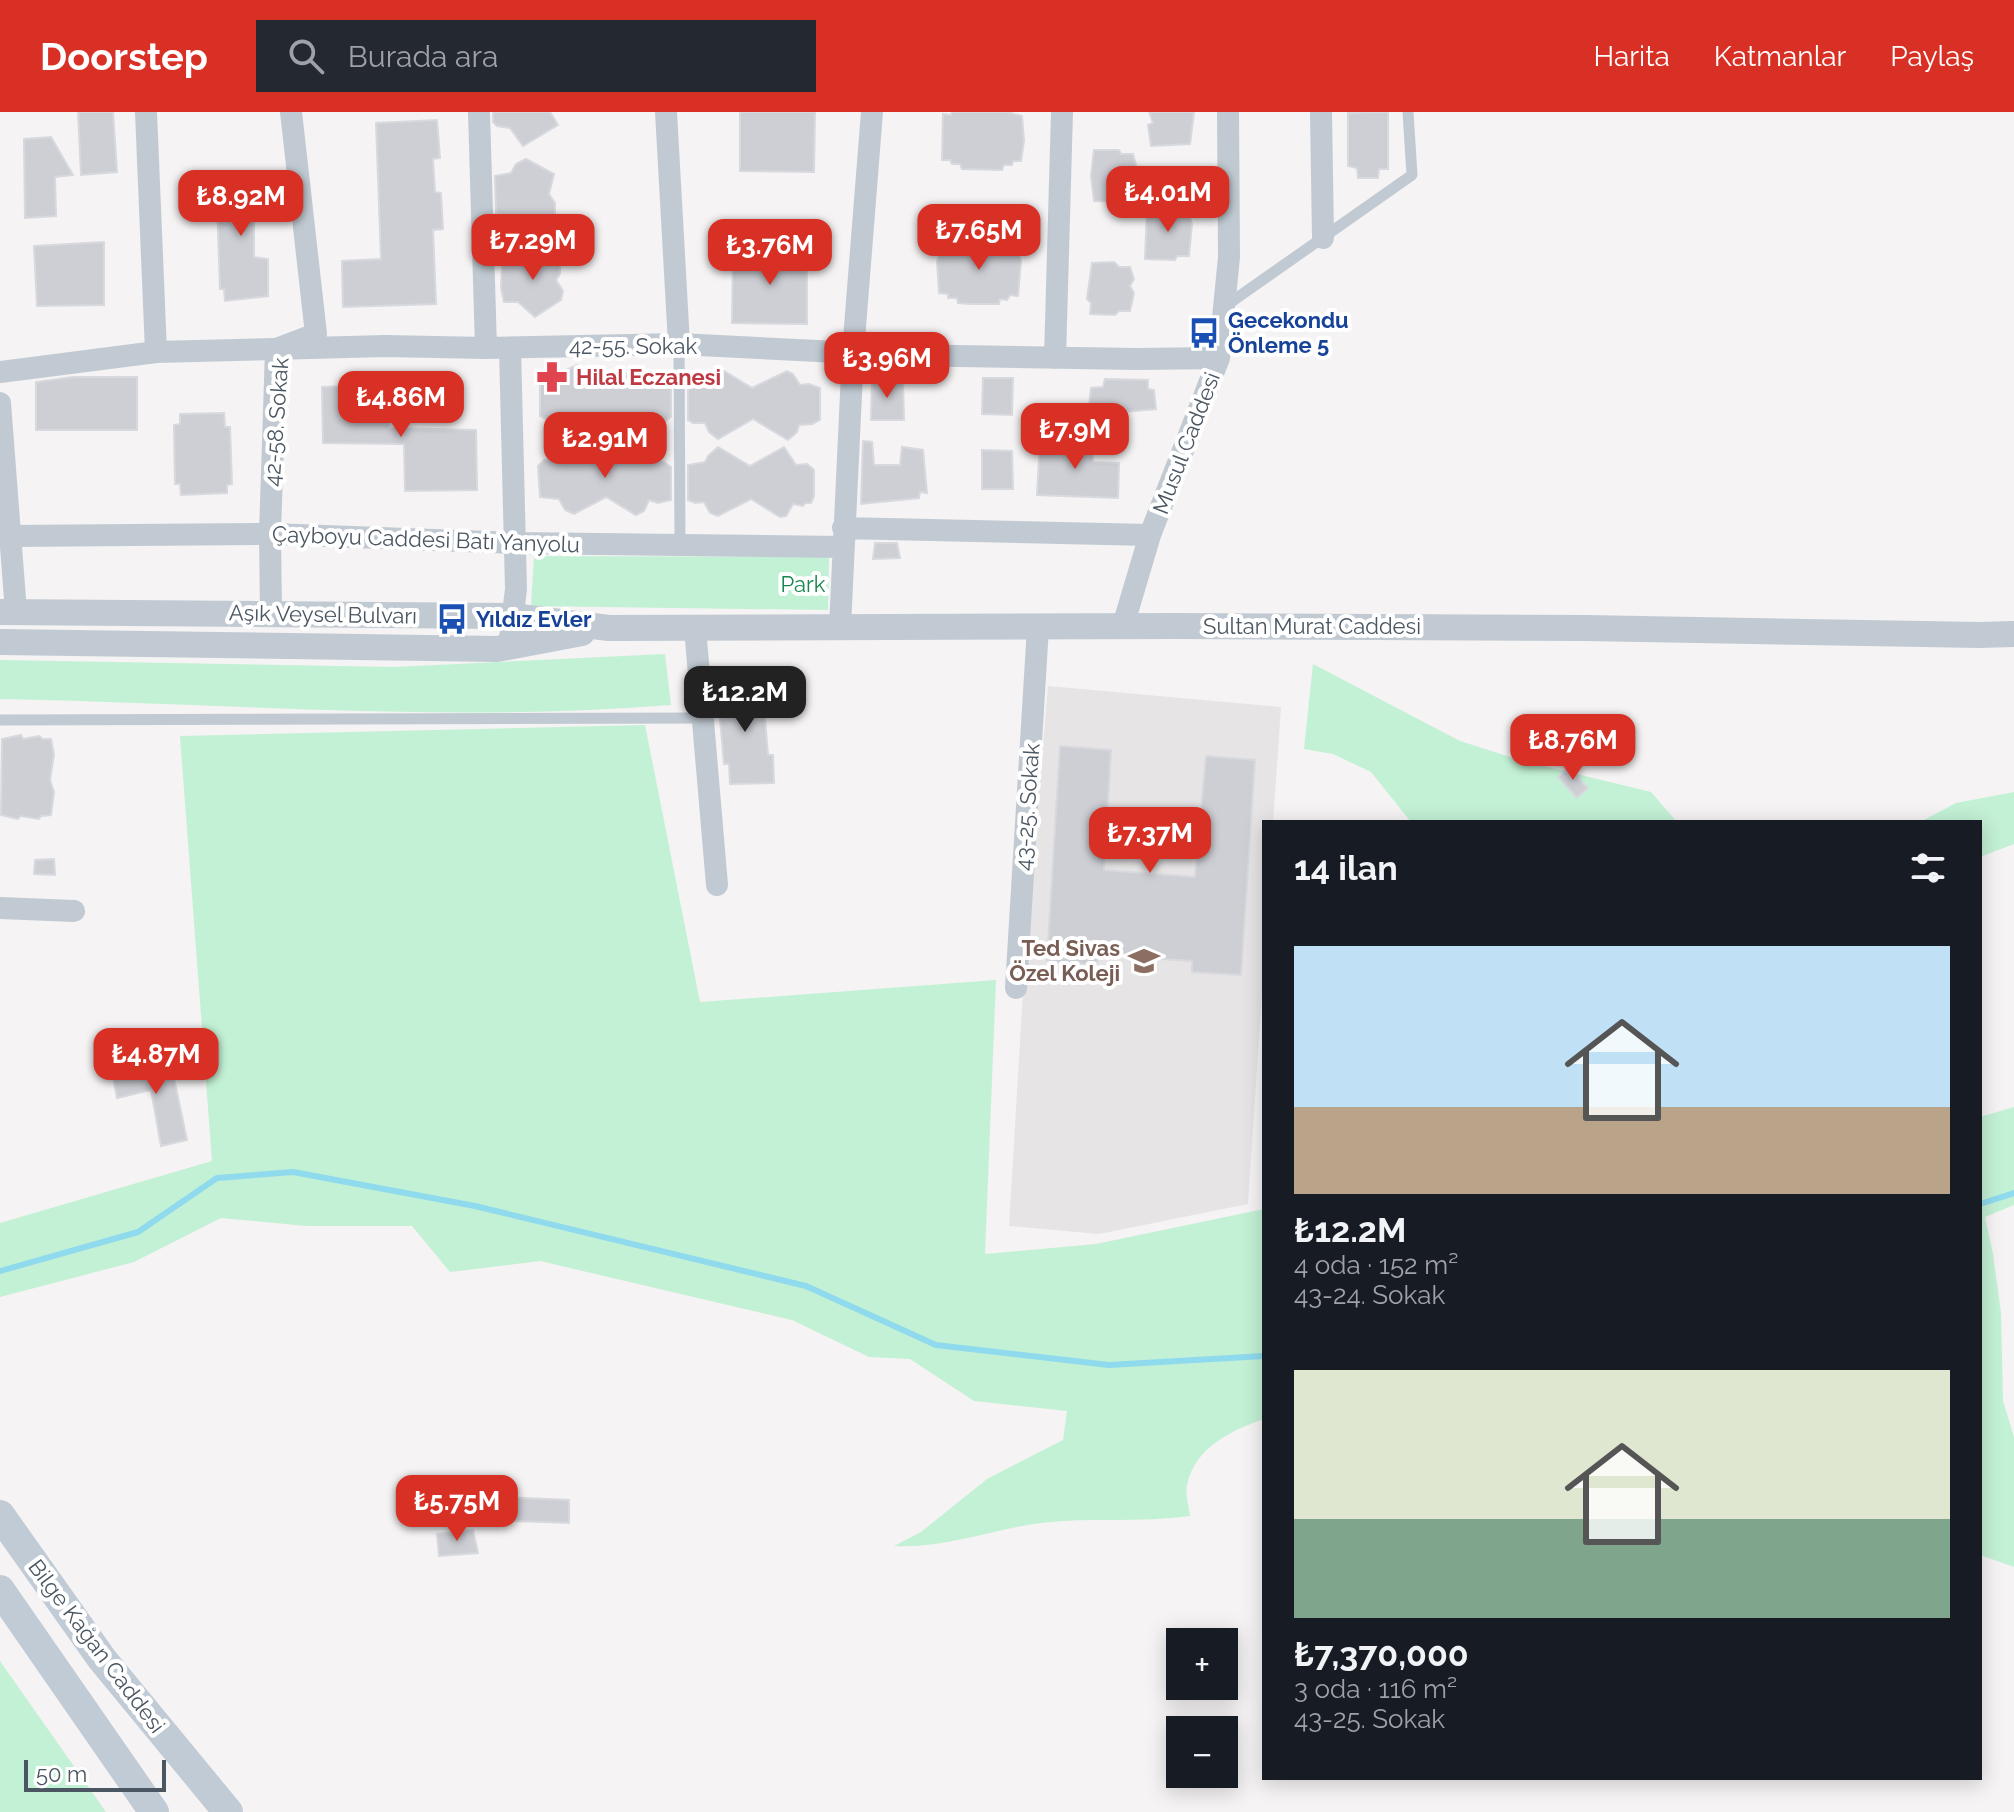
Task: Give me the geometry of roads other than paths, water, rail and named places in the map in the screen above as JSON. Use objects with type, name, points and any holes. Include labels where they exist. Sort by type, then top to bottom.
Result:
[{"type":"main road","name":"Bilge Kağan Caddesi","points":[[0,1515],[102,1659],[228,1812]]},
{"type":"main road","name":"Bilge Kağan Caddesi","points":[[0,1590],[154,1812]]},
{"type":"street","points":[[146,112],[156,352]]},
{"type":"street","name":"42-58. Sokak","points":[[271,613],[270,534],[276,349],[316,334],[291,112]]},
{"type":"street","points":[[479,112],[486,348]]},
{"type":"street","points":[[666,112],[679,344]]},
{"type":"street","points":[[840,627],[853,352],[872,112]]},
{"type":"street","points":[[1055,358],[1062,112]]},
{"type":"street","name":"Musul Caddesi","points":[[1123,626],[1150,535],[1219,358],[1229,257],[1228,112]]},
{"type":"street","points":[[1321,112],[1323,238]]},
{"type":"street","name":"42-55. Sokak","points":[[0,372],[156,352],[385,346],[510,348],[679,344],[1055,358],[1219,358]]},
{"type":"street","points":[[509,646],[516,589],[510,348]]},
{"type":"street","points":[[0,403],[8,612]]},
{"type":"street","name":"Çayboyu Caddesi Batı Yanyolu","points":[[7,546],[270,534],[515,543],[680,545],[843,538],[1150,535]]},
{"type":"street","name":"Aşık Veysel Bulvarı","points":[[8,612],[512,616],[609,628]]},
{"type":"street","name":"Sultan Murat Caddesi","points":[[609,628],[1123,626],[2014,634]]},
{"type":"street","name":"43-25. Sokak","points":[[1016,988],[1038,627]]},
{"type":"street","name":"Aşık Veysel Bulvarı","points":[[0,642],[497,649],[609,628]]},
{"type":"street","points":[[695,628],[717,885]]},
{"type":"street","points":[[0,908],[74,911]]},
{"type":"lane","points":[[1224,307],[1412,175],[1408,112]]},
{"type":"lane","points":[[679,344],[680,545]]},
{"type":"lane","points":[[0,720],[702,718]]},
{"type":"waterway","points":[[0,1271],[138,1232],[217,1178],[293,1172],[475,1206],[806,1286],[936,1345],[1109,1365],[1262,1356]]},
{"type":"waterway","points":[[1982,1203],[2014,1193]]},
{"type":"place","name":"Gecekondu Önleme 5","points":[[1204,333]]},
{"type":"place","name":"Hilal Eczanesi","points":[[552,377]]},
{"type":"place","name":"Yıldız Evler","points":[[452,619]]},
{"type":"place","name":"Ted Sivas Özel Koleji","points":[[1144,961]]},
{"type":"park label","name":"Park","points":[[803,584]]}]
